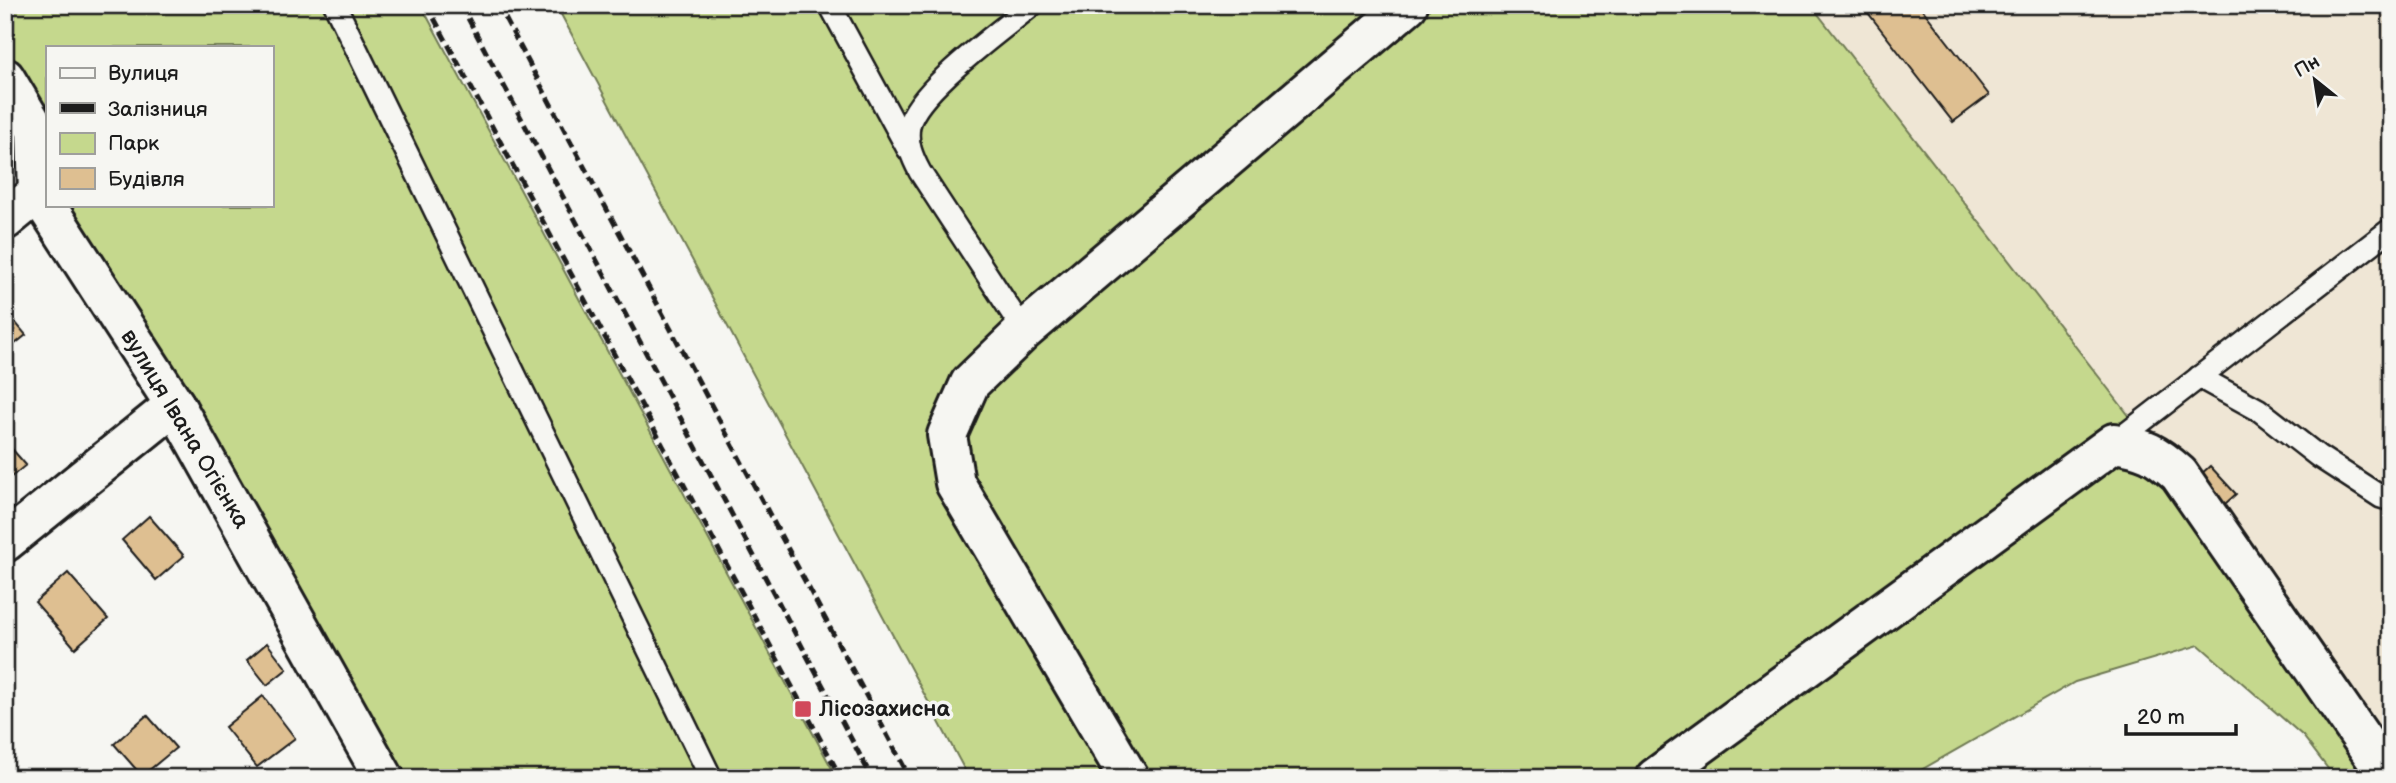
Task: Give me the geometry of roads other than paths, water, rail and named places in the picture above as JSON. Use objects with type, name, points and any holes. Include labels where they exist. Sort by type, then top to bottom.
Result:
[{"type":"street","points":[[1129,778],[955,483],[947,435],[970,383],[1024,331],[1408,5]]},
{"type":"street","points":[[5,78],[36,130],[38,194],[5,220]]},
{"type":"street","name":"вулиця Івана Огієнка","points":[[38,194],[175,405],[384,778]]},
{"type":"street","points":[[5,542],[175,405]]},
{"type":"street","points":[[1655,778],[2115,443],[2139,447],[2158,455],[2179,474],[2389,778]]},
{"type":"lane","points":[[334,5],[711,778]]},
{"type":"lane","points":[[830,5],[920,172],[1024,331]]},
{"type":"lane","points":[[909,151],[909,126],[918,106],[935,85],[1032,5]]},
{"type":"lane","points":[[2115,443],[2391,229]]},
{"type":"lane","points":[[2199,377],[2259,410],[2318,456],[2381,497],[2391,500]]},
{"type":"railway","points":[[427,5],[841,778]]},
{"type":"railway","points":[[461,5],[872,778]]},
{"type":"railway","points":[[498,5],[910,778]]},
{"type":"place","name":"Лісозахисна","points":[[803,709]]}]
